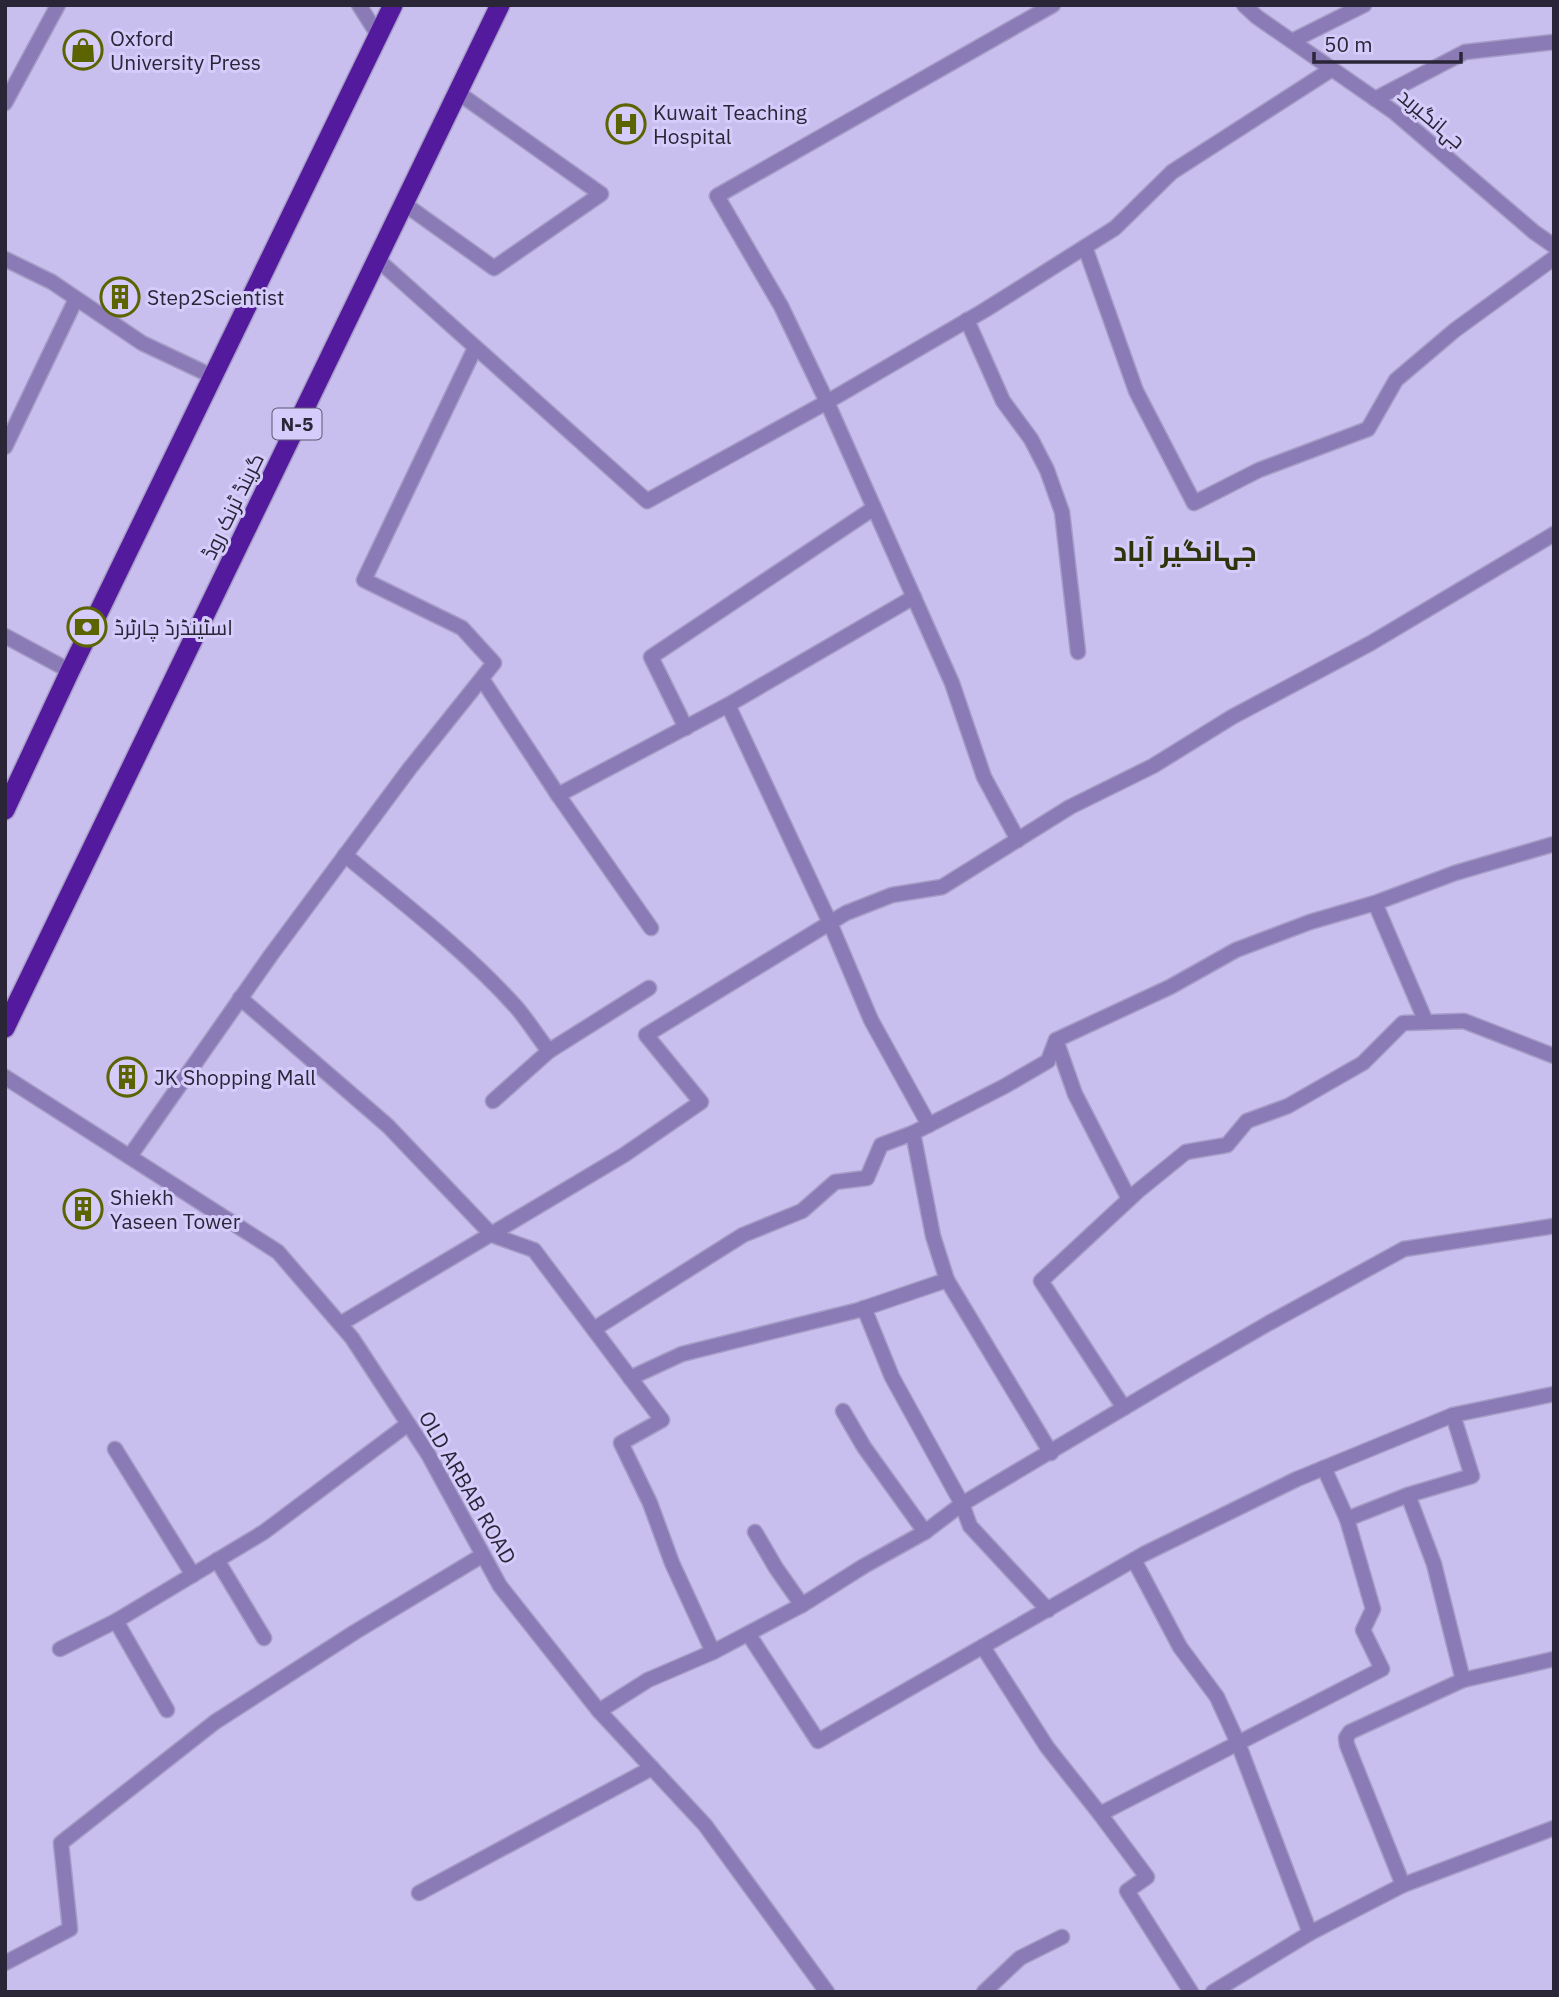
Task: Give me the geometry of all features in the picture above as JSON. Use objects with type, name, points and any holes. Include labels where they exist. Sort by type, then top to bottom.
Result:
[{"type":"highway","points":[[5,810],[393,5]]},
{"type":"highway","name":"گرینڈ ٹرنک روڈ","points":[[5,1028],[500,5]]},
{"type":"street","points":[[5,103],[58,5]]},
{"type":"street","points":[[359,5],[378,35]]},
{"type":"street","points":[[1018,840],[984,777],[953,683],[827,402],[781,306],[717,195],[1053,5]]},
{"type":"street","name":"جہانگیربد","points":[[1244,5],[1257,17],[1394,112],[1554,247]]},
{"type":"street","points":[[1292,41],[1364,5]]},
{"type":"street","points":[[1375,99],[1465,52],[1554,43]]},
{"type":"street","points":[[377,259],[647,501],[827,402],[1086,247],[1115,228],[1172,172],[1332,69]]},
{"type":"street","points":[[403,203],[494,268],[601,194],[457,92]]},
{"type":"street","points":[[1086,247],[1136,391],[1194,503],[1259,470],[1368,429],[1396,380],[1455,330],[1554,258]]},
{"type":"street","points":[[5,259],[52,282],[142,343],[214,377]]},
{"type":"street","points":[[5,447],[76,299]]},
{"type":"street","points":[[967,320],[1003,401],[1031,439],[1047,470],[1062,512],[1078,652]]},
{"type":"street","points":[[130,1156],[240,998],[345,855],[494,663],[462,628],[364,580],[475,348]]},
{"type":"street","points":[[686,728],[651,657],[874,508]]},
{"type":"street","points":[[340,1324],[624,1155],[701,1102],[646,1035],[846,914],[892,895],[942,887],[1070,807],[1153,766],[1232,717],[1371,643],[1554,534]]},
{"type":"street","points":[[558,795],[728,705],[914,597]]},
{"type":"street","points":[[5,636],[71,671]]},
{"type":"street","points":[[482,679],[558,795],[651,928]]},
{"type":"street","points":[[728,705],[830,923],[871,1020],[929,1125]]},
{"type":"street","points":[[594,1329],[743,1235],[802,1210],[835,1182],[867,1178],[881,1145],[929,1125],[1048,1061],[1056,1040],[1170,987],[1236,950],[1455,873],[1554,844]]},
{"type":"street","points":[[345,855],[429,924],[491,981],[518,1010],[549,1051]]},
{"type":"street","points":[[1375,903],[1426,1022]]},
{"type":"street","points":[[493,1101],[549,1051],[649,988]]},
{"type":"street","points":[[240,998],[388,1126],[492,1235],[534,1250],[662,1420],[621,1443],[650,1503],[713,1653]]},
{"type":"street","points":[[1125,1408],[1041,1281],[1129,1199],[1186,1152],[1227,1145],[1247,1121],[1288,1106],[1363,1063],[1403,1023],[1464,1021],[1554,1056]]},
{"type":"street","points":[[1056,1040],[1075,1094],[1129,1199]]},
{"type":"street","name":"OLD ARBAB ROAD","points":[[5,1077],[278,1252],[352,1338],[428,1454],[500,1586],[599,1711],[705,1825],[827,1992]]},
{"type":"street","points":[[913,1133],[933,1236],[947,1280],[1051,1453]]},
{"type":"street","points":[[599,1711],[648,1680],[713,1653],[802,1605],[925,1532],[962,1504],[1269,1323],[1404,1249],[1554,1226]]},
{"type":"street","points":[[631,1378],[682,1354],[864,1308],[947,1280]]},
{"type":"street","points":[[864,1308],[892,1377],[962,1504],[970,1526],[1048,1610]]},
{"type":"street","points":[[749,1635],[818,1741],[1134,1560],[1297,1479],[1453,1415],[1554,1394]]},
{"type":"street","points":[[843,1411],[864,1447],[925,1532]]},
{"type":"street","points":[[1347,1518],[1408,1495],[1472,1476],[1453,1415]]},
{"type":"street","points":[[60,1648],[116,1621],[264,1532],[408,1424]]},
{"type":"street","points":[[116,1450],[193,1575]]},
{"type":"street","points":[[1100,1814],[1382,1668],[1363,1630],[1373,1609],[1347,1518],[1324,1468]]},
{"type":"street","points":[[1408,1495],[1434,1564],[1463,1680]]},
{"type":"street","points":[[755,1532],[802,1605]]},
{"type":"street","points":[[5,1963],[70,1929],[61,1843],[215,1722],[355,1632],[484,1555]]},
{"type":"street","points":[[217,1560],[264,1638]]},
{"type":"street","points":[[1134,1560],[1180,1647],[1217,1697],[1238,1743],[1310,1933]]},
{"type":"street","points":[[116,1621],[167,1710]]},
{"type":"street","points":[[983,1647],[1047,1747],[1147,1877],[1127,1891],[1191,1992]]},
{"type":"street","points":[[1403,1885],[1347,1745],[1346,1738],[1350,1732],[1463,1680],[1554,1659]]},
{"type":"street","points":[[419,1893],[652,1768]]},
{"type":"street","points":[[1213,1992],[1310,1933],[1403,1885],[1554,1828]]},
{"type":"street","points":[[984,1992],[1020,1958],[1062,1937]]},
{"type":"place","name":"Oxford University Press","points":[[83,50]]},
{"type":"place","name":"Kuwait Teaching Hospital","points":[[626,124]]},
{"type":"place","name":"Step2Scientist","points":[[120,297]]},
{"type":"place","name":"اسٹینڈرڈ چارٹرڈ","points":[[87,627]]},
{"type":"place","name":"JK Shopping Mall","points":[[127,1077]]},
{"type":"place","name":"Shiekh Yaseen Tower","points":[[83,1209]]},
{"type":"district","name":"جہانگیر آباد","points":[[1185,550]]}]
